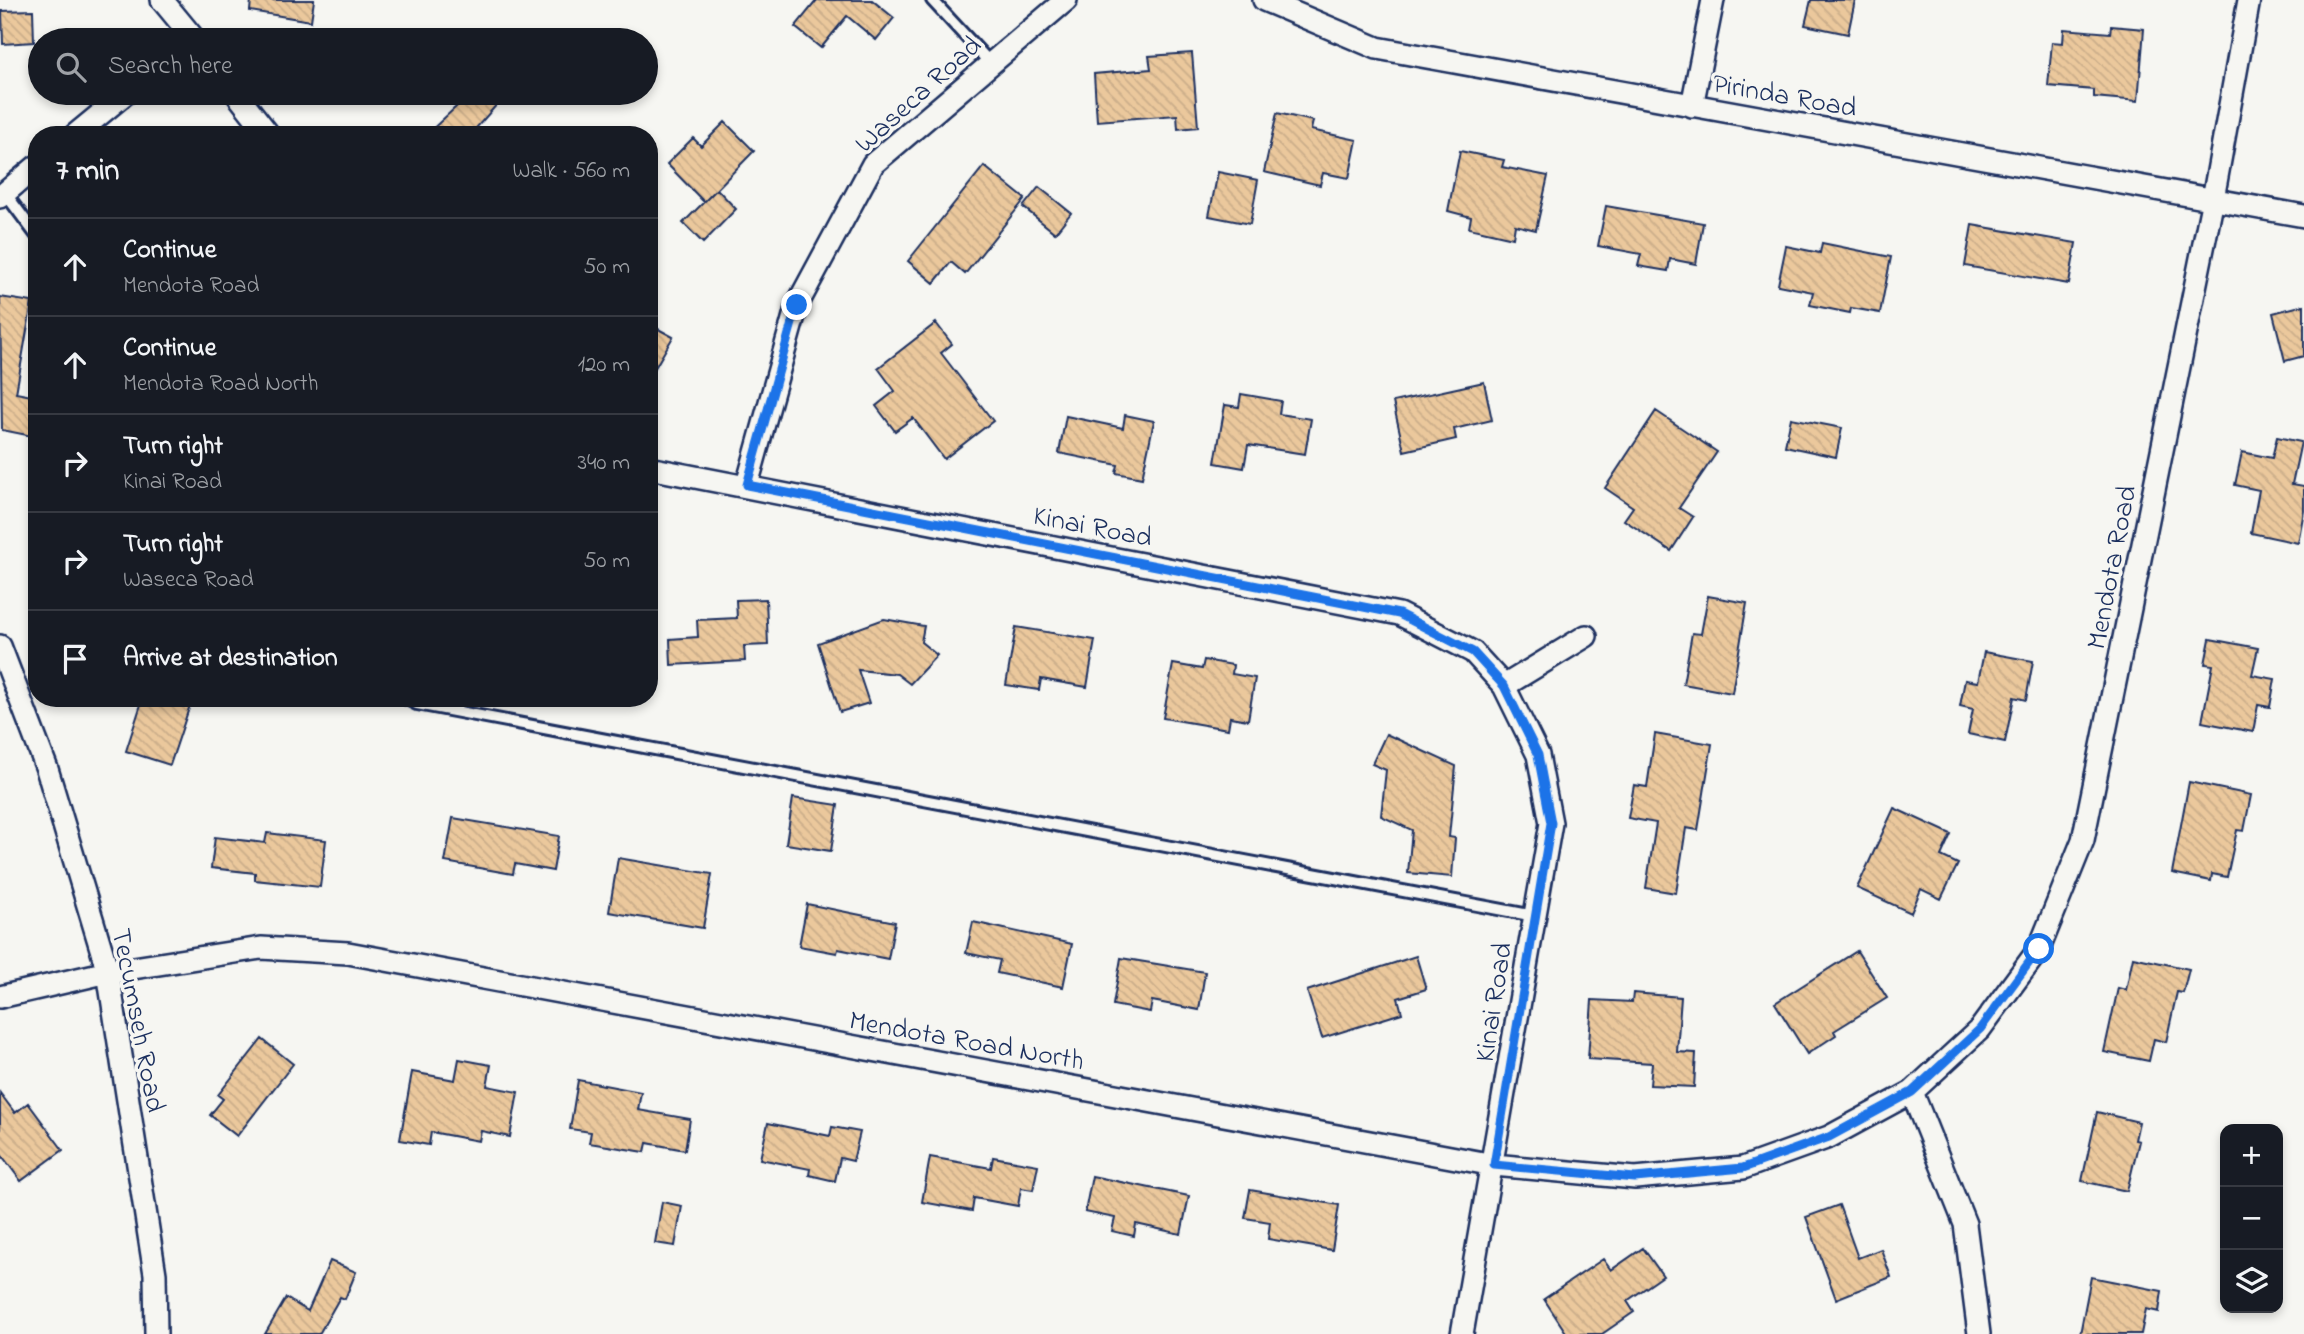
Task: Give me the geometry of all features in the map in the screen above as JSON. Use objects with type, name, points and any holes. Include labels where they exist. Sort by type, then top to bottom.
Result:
[{"type":"street","points":[[162,0],[184,28]]},
{"type":"street","name":"Waseca Road","points":[[747,485],[797,305],[873,164],[1066,0]]},
{"type":"street","name":"Pirinda Road","points":[[1264,0],[1377,48],[2304,216]]},
{"type":"street","points":[[1692,106],[1713,0]]},
{"type":"street","name":"Mendota Road","points":[[1912,1092],[1980,1029],[2039,949],[2083,840],[2213,199],[2249,0]]},
{"type":"street","points":[[86,126],[111,105]]},
{"type":"street","points":[[246,105],[263,126]]},
{"type":"street","points":[[2,195],[28,173]]},
{"type":"street","name":"Kinai Road","points":[[658,470],[1399,614],[1473,652],[1504,686],[1538,755],[1551,823],[1494,1165],[1462,1334]]},
{"type":"street","points":[[1504,686],[1586,636]]},
{"type":"street","name":"Tecumseh Road","points":[[0,646],[47,769],[108,972],[155,1274],[156,1334]]},
{"type":"street","name":"Mendota Road North","points":[[0,997],[108,972],[261,948],[348,953],[1494,1165],[1635,1178],[1743,1168],[1829,1137],[1912,1092]]},
{"type":"street","points":[[1912,1092],[1965,1224],[1979,1334]]},
{"type":"lane","points":[[932,0],[990,64]]},
{"type":"lane","points":[[2,195],[28,225]]},
{"type":"lane","points":[[433,707],[1535,916]]},
{"type":"building","points":[[251,0],[314,0],[311,21],[250,11]]},
{"type":"building","points":[[817,0],[872,0],[894,18],[876,40],[847,16],[821,48],[795,27]]},
{"type":"building","points":[[1811,0],[1855,0],[1848,34],[1805,25]]},
{"type":"building","points":[[33,10],[34,28],[28,28],[28,42],[3,44],[2,11]]},
{"type":"building","points":[[2111,26],[2144,29],[2138,101],[2094,97],[2094,90],[2048,86],[2052,42],[2063,43],[2064,29],[2110,33]]},
{"type":"building","points":[[1192,53],[1198,127],[1178,129],[1177,115],[1097,121],[1094,74],[1151,69],[1149,56]]},
{"type":"building","points":[[458,105],[496,105],[478,126],[436,126]]},
{"type":"building","points":[[1277,113],[1313,121],[1311,130],[1357,140],[1349,178],[1323,173],[1320,185],[1264,172]]},
{"type":"building","points":[[725,122],[754,151],[704,202],[667,164],[693,138],[701,146]]},
{"type":"building","points":[[1460,151],[1504,160],[1502,167],[1548,176],[1536,230],[1515,225],[1513,238],[1469,228],[1471,217],[1448,211]]},
{"type":"building","points":[[984,166],[1025,199],[965,274],[951,262],[934,283],[908,261]]},
{"type":"building","points":[[1218,172],[1258,180],[1250,224],[1209,216]]},
{"type":"building","points":[[1039,187],[1071,213],[1055,233],[1023,207]]},
{"type":"building","points":[[717,189],[736,209],[703,243],[683,223]]},
{"type":"building","points":[[1606,206],[1703,223],[1696,264],[1670,259],[1668,271],[1638,266],[1641,254],[1598,246]]},
{"type":"building","points":[[1972,225],[2076,243],[2069,284],[1965,266]]},
{"type":"building","points":[[1822,243],[1891,257],[1880,313],[1851,308],[1850,313],[1810,305],[1813,292],[1778,285],[1786,246],[1820,253]]},
{"type":"building","points":[[0,297],[28,301],[28,325],[16,393],[28,395],[28,435],[2,430]]},
{"type":"building","points":[[2304,305],[2304,356],[2285,361],[2273,313]]},
{"type":"building","points":[[936,323],[952,344],[941,353],[993,421],[944,459],[913,418],[895,431],[876,406],[895,391],[878,368]]},
{"type":"building","points":[[658,329],[673,337],[658,363]]},
{"type":"building","points":[[1484,382],[1492,420],[1454,429],[1456,439],[1404,451],[1393,402]]},
{"type":"building","points":[[1241,394],[1281,401],[1279,414],[1311,419],[1305,454],[1248,445],[1244,468],[1215,463],[1225,405],[1239,407]]},
{"type":"building","points":[[1656,411],[1717,452],[1679,508],[1693,517],[1671,551],[1624,520],[1633,507],[1605,488]]},
{"type":"building","points":[[1125,415],[1154,421],[1142,478],[1116,473],[1118,465],[1059,453],[1066,416],[1123,428]]},
{"type":"building","points":[[1791,418],[1842,428],[1836,457],[1785,446]]},
{"type":"building","points":[[2277,437],[2301,442],[2292,484],[2304,486],[2304,511],[2298,543],[2251,533],[2259,490],[2235,485],[2242,452],[2272,458]]},
{"type":"building","points":[[1708,596],[1747,603],[1732,693],[1683,684],[1692,633],[1701,634]]},
{"type":"building","points":[[766,599],[768,645],[744,646],[745,661],[671,665],[670,639],[698,637],[697,620],[737,618],[736,600]]},
{"type":"building","points":[[884,619],[924,626],[921,642],[937,655],[910,684],[897,674],[858,670],[869,703],[840,712],[818,643]]},
{"type":"building","points":[[1016,627],[1095,640],[1087,687],[1041,679],[1039,690],[1006,685]]},
{"type":"building","points":[[2210,639],[2258,648],[2252,675],[2275,679],[2270,707],[2258,705],[2253,732],[2202,722],[2213,665],[2205,664]]},
{"type":"building","points":[[1984,652],[2033,661],[2026,700],[2014,697],[2005,742],[1968,734],[1973,709],[1960,706],[1965,680],[1978,682]]},
{"type":"building","points":[[1204,660],[1233,665],[1232,674],[1255,678],[1248,720],[1230,717],[1228,729],[1163,718],[1173,664],[1202,669]]},
{"type":"building","points":[[140,707],[189,707],[170,765],[126,751]]},
{"type":"building","points":[[1386,734],[1456,766],[1449,837],[1455,838],[1452,877],[1408,873],[1412,830],[1381,816],[1386,770],[1372,764]]},
{"type":"building","points":[[1655,734],[1712,744],[1698,830],[1686,828],[1676,893],[1646,888],[1656,823],[1628,818],[1634,785],[1647,787]]},
{"type":"building","points":[[2189,782],[2251,795],[2244,831],[2237,830],[2227,877],[2212,874],[2211,881],[2172,873]]},
{"type":"building","points":[[793,798],[838,805],[831,851],[786,844]]},
{"type":"building","points":[[1894,808],[1951,834],[1941,856],[1958,864],[1941,899],[1921,889],[1911,913],[1857,888]]},
{"type":"building","points":[[453,818],[559,836],[553,871],[515,864],[513,874],[445,862]]},
{"type":"building","points":[[267,833],[326,840],[320,887],[255,880],[255,873],[211,868],[215,837],[265,843]]},
{"type":"building","points":[[618,858],[712,874],[703,928],[609,912]]},
{"type":"building","points":[[807,904],[895,922],[888,959],[838,949],[837,953],[799,946]]},
{"type":"building","points":[[973,922],[1072,944],[1063,987],[997,973],[1000,960],[966,953]]},
{"type":"building","points":[[1857,951],[1887,998],[1834,1031],[1836,1035],[1807,1054],[1775,1003]]},
{"type":"building","points":[[1416,956],[1426,989],[1398,998],[1402,1013],[1322,1038],[1307,991]]},
{"type":"building","points":[[2133,957],[2189,969],[2183,993],[2177,992],[2166,1042],[2154,1039],[2149,1061],[2104,1052],[2118,988],[2126,990]]},
{"type":"building","points":[[1121,958],[1205,972],[1199,1010],[1152,1001],[1150,1012],[1113,1005]]},
{"type":"building","points":[[1633,993],[1681,997],[1677,1052],[1696,1053],[1694,1087],[1650,1085],[1652,1063],[1588,1059],[1592,1000],[1632,1002]]},
{"type":"building","points":[[262,1039],[293,1064],[237,1136],[210,1115],[223,1099],[218,1095]]},
{"type":"building","points":[[459,1059],[491,1065],[487,1086],[518,1092],[510,1137],[481,1131],[479,1141],[431,1132],[429,1145],[400,1140],[412,1072],[455,1080]]},
{"type":"building","points":[[578,1080],[641,1092],[638,1110],[690,1119],[685,1150],[647,1143],[645,1152],[589,1143],[591,1132],[570,1129]]},
{"type":"building","points":[[0,1093],[15,1113],[28,1103],[63,1150],[21,1181],[0,1153]]},
{"type":"building","points":[[2097,1112],[2139,1122],[2135,1140],[2139,1141],[2127,1191],[2082,1181]]},
{"type":"building","points":[[768,1123],[830,1136],[832,1127],[860,1132],[853,1161],[840,1158],[835,1181],[809,1175],[810,1169],[760,1159]]},
{"type":"building","points":[[930,1157],[991,1168],[993,1157],[1038,1165],[1033,1190],[1021,1188],[1018,1206],[974,1198],[972,1211],[922,1202]]},
{"type":"building","points":[[1092,1176],[1189,1196],[1181,1234],[1136,1224],[1134,1236],[1112,1231],[1115,1218],[1085,1212]]},
{"type":"building","points":[[1250,1190],[1339,1205],[1332,1250],[1268,1239],[1270,1222],[1245,1218]]},
{"type":"building","points":[[662,1202],[682,1206],[675,1246],[655,1243]]},
{"type":"building","points":[[1839,1205],[1858,1258],[1881,1249],[1891,1277],[1836,1299],[1806,1217]]},
{"type":"building","points":[[1643,1248],[1663,1276],[1627,1301],[1634,1312],[1602,1334],[1567,1334],[1544,1299],[1603,1259],[1611,1270]]},
{"type":"building","points":[[330,1261],[356,1272],[345,1299],[340,1297],[319,1334],[265,1334],[286,1298],[308,1311]]},
{"type":"building","points":[[2091,1277],[2162,1291],[2159,1312],[2146,1309],[2141,1334],[2080,1334]]},
{"type":"route","points":[[797,305],[747,485],[1399,614],[1473,652],[1504,686],[1538,755],[1551,823],[1494,1165],[1635,1178],[1743,1168],[1829,1137],[1912,1092],[1980,1029],[2039,949]]}]
